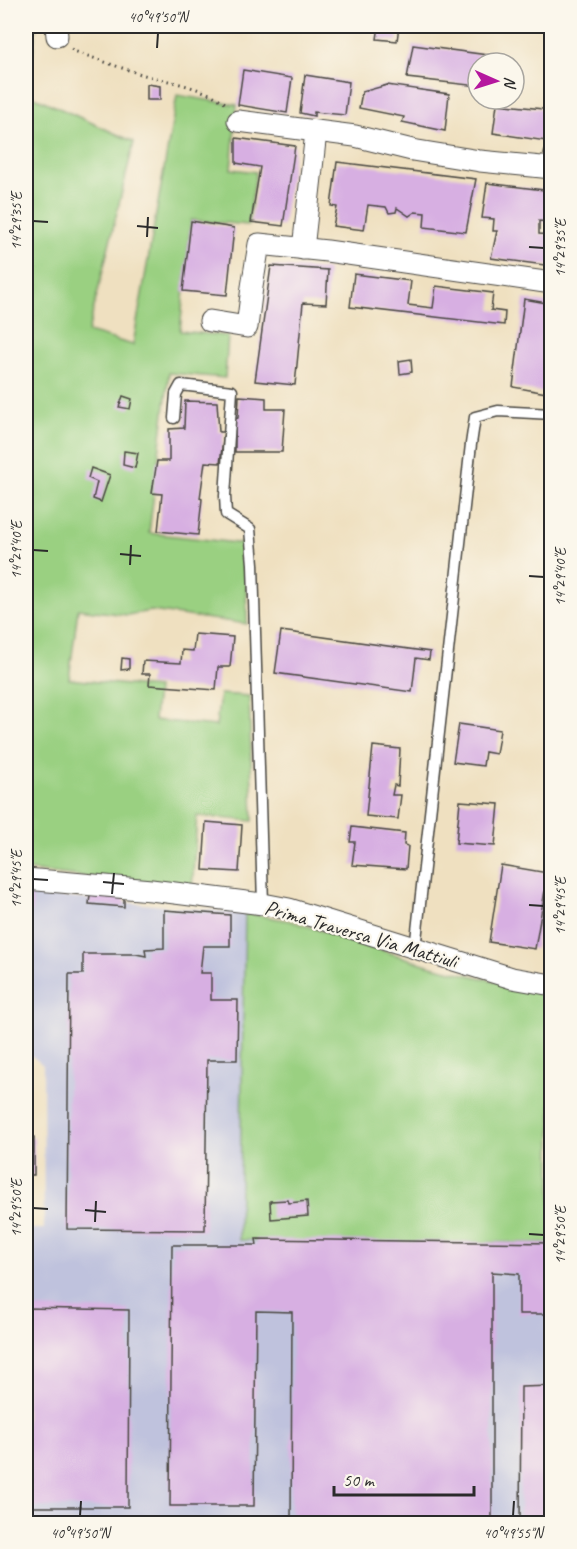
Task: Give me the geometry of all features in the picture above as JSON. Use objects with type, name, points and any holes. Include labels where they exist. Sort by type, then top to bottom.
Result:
[{"type":"street","points":[[238,121],[355,136],[412,150],[480,161],[552,168]]},
{"type":"street","points":[[303,249],[316,132]]},
{"type":"street","points":[[210,321],[247,327],[259,244],[552,283]]},
{"type":"street","name":"Prima Traversa Via Mattiuli","points":[[26,879],[152,890],[289,909],[512,978],[552,985]]},
{"type":"lane","points":[[174,418],[176,394],[181,385],[232,391],[225,496],[226,514],[250,529],[263,904]]},
{"type":"lane","points":[[415,948],[475,417],[498,411],[552,414]]},
{"type":"path","points":[[56,31],[74,51],[140,74],[207,93],[224,102],[238,121]]},
{"type":"shaded area","points":[[26,894],[245,913],[239,1240],[551,1243],[551,1523],[26,1523],[26,1229],[44,1229],[43,1065],[26,1051]]},
{"type":"green space","points":[[26,26],[36,26],[28,94],[134,142],[88,332],[133,345],[177,95],[237,105],[231,169],[256,172],[248,225],[191,220],[180,331],[228,336],[225,378],[169,373],[149,533],[245,544],[247,624],[151,611],[127,615],[78,609],[69,679],[157,688],[154,720],[216,726],[220,694],[249,696],[253,821],[197,816],[192,889],[26,870]]},
{"type":"green space","points":[[245,913],[291,921],[431,966],[551,994],[551,1243],[239,1240]]},
{"type":"building","points":[[379,26],[399,26],[397,41],[377,39]]},
{"type":"building","points":[[413,45],[466,52],[466,85],[407,78]]},
{"type":"building","points":[[243,70],[292,78],[287,113],[238,105]]},
{"type":"building","points":[[305,75],[349,82],[345,115],[314,112],[314,116],[300,113]]},
{"type":"building","points":[[147,84],[160,86],[160,100],[147,100]]},
{"type":"building","points":[[387,85],[449,94],[445,131],[402,122],[404,117],[359,108],[362,92]]},
{"type":"building","points":[[526,107],[552,110],[552,155],[544,154],[547,141],[493,133],[496,111],[526,111]]},
{"type":"building","points":[[236,138],[295,146],[283,226],[251,222],[260,167],[236,163]]},
{"type":"building","points":[[337,162],[476,179],[466,232],[424,227],[425,213],[415,212],[409,216],[397,208],[396,212],[389,213],[386,207],[368,205],[364,230],[333,226],[337,207],[331,206]]},
{"type":"building","points":[[487,183],[552,191],[552,222],[539,221],[539,234],[552,235],[552,266],[491,258],[497,231],[493,231],[494,219],[482,218]]},
{"type":"building","points":[[191,221],[234,228],[227,295],[183,291]]},
{"type":"building","points":[[271,266],[328,270],[326,304],[303,303],[295,385],[255,381]]},
{"type":"building","points":[[354,274],[411,281],[408,305],[433,308],[436,286],[493,293],[491,310],[505,312],[504,325],[350,307]]},
{"type":"building","points":[[524,299],[552,304],[552,394],[513,387]]},
{"type":"building","points":[[411,359],[412,372],[400,374],[399,361]]},
{"type":"building","points":[[123,396],[132,399],[130,409],[119,407]]},
{"type":"building","points":[[239,396],[266,398],[266,409],[285,409],[282,452],[235,452],[235,419],[238,418]]},
{"type":"building","points":[[185,401],[217,402],[219,432],[224,432],[220,463],[205,462],[198,535],[158,531],[162,494],[152,493],[157,461],[169,461],[169,429],[184,428]]},
{"type":"building","points":[[124,451],[138,453],[135,468],[123,465]]},
{"type":"building","points":[[91,468],[110,475],[101,502],[93,499],[97,482],[88,478]]},
{"type":"building","points":[[281,631],[430,652],[429,660],[416,658],[412,692],[275,673]]},
{"type":"building","points":[[195,634],[233,637],[230,667],[218,667],[216,690],[149,685],[150,674],[142,674],[143,661],[181,663],[182,650],[193,651]]},
{"type":"building","points":[[122,658],[129,659],[129,669],[121,670]]},
{"type":"building","points":[[459,724],[500,730],[496,754],[485,752],[483,766],[453,762]]},
{"type":"building","points":[[373,746],[400,749],[398,786],[394,785],[392,795],[401,795],[398,819],[366,816]]},
{"type":"building","points":[[460,801],[499,804],[495,846],[456,843]]},
{"type":"building","points":[[206,822],[242,825],[239,872],[203,870]]},
{"type":"building","points":[[352,827],[405,833],[404,845],[408,846],[406,869],[352,865],[355,842],[350,842]]},
{"type":"building","points":[[501,865],[548,873],[535,949],[489,942]]},
{"type":"building","points":[[26,895],[32,896],[33,912],[26,911]]},
{"type":"building","points":[[90,895],[124,898],[124,907],[89,904]]},
{"type":"building","points":[[164,910],[230,915],[230,946],[203,946],[200,973],[211,973],[211,1000],[238,1000],[237,1060],[207,1060],[205,1230],[67,1229],[69,974],[83,974],[83,954],[146,956],[145,949],[164,948]]},
{"type":"building","points":[[34,1137],[34,1175],[26,1175],[26,1138]]},
{"type":"building","points":[[288,1200],[289,1203],[307,1201],[308,1216],[271,1219],[270,1201]]},
{"type":"building","points":[[256,1239],[552,1243],[552,1314],[519,1314],[519,1274],[492,1272],[492,1524],[291,1524],[292,1312],[256,1311],[254,1506],[170,1506],[172,1245],[257,1245]]},
{"type":"building","points":[[26,1308],[129,1310],[128,1507],[26,1507]]},
{"type":"building","points":[[552,1386],[552,1524],[520,1524],[521,1387]]}]
